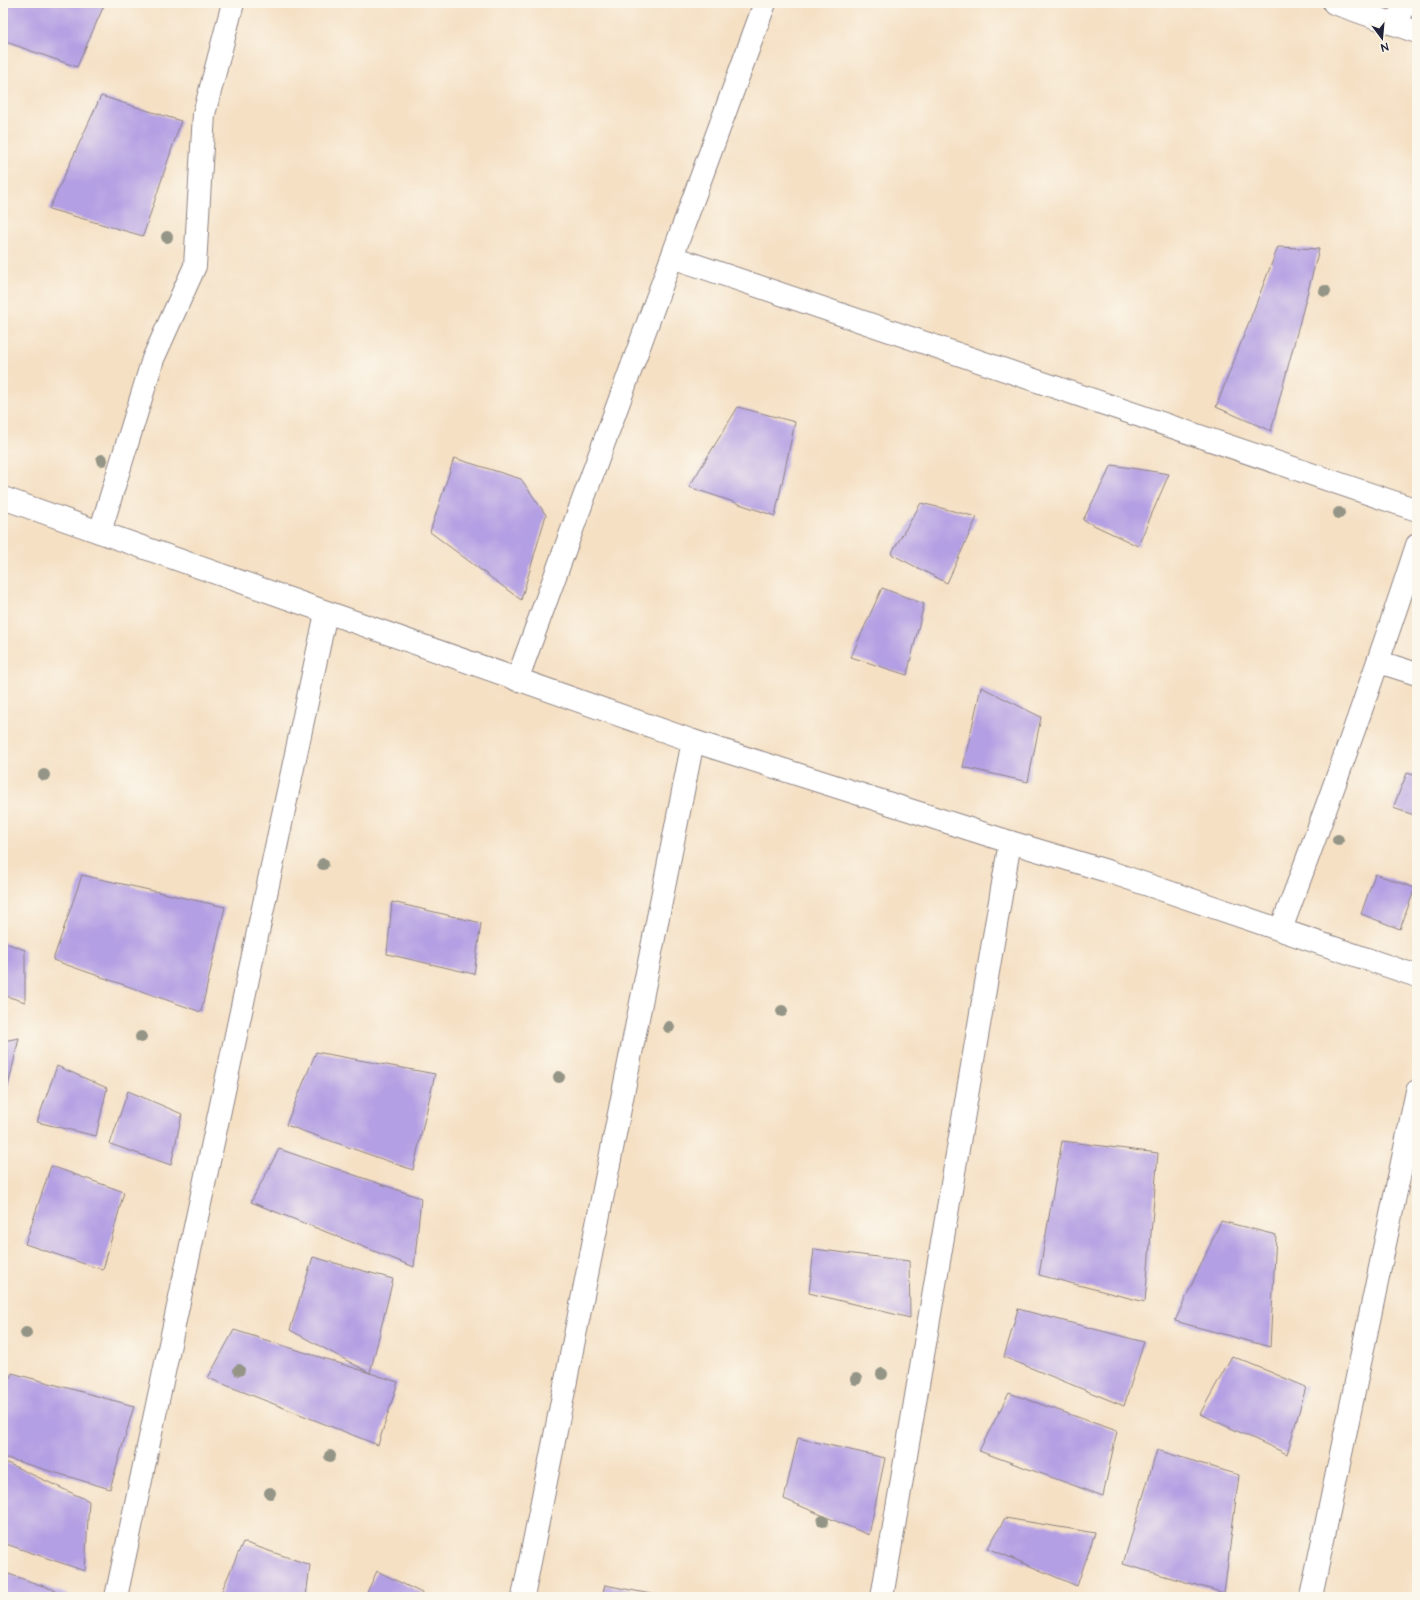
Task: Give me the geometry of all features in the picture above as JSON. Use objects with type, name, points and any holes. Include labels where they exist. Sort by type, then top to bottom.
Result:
[{"type":"street","points":[[100,532],[153,359],[195,266],[204,114],[232,3]]},
{"type":"street","points":[[517,680],[765,3]]},
{"type":"street","points":[[1334,3],[1417,32]]},
{"type":"street","points":[[1393,24],[1408,3]]},
{"type":"street","points":[[672,258],[1417,510]]},
{"type":"street","points":[[3,498],[693,741],[1010,842],[1107,871],[1417,976]]},
{"type":"street","points":[[1280,930],[1322,820],[1379,662],[1417,545]]},
{"type":"street","points":[[116,1597],[326,613]]},
{"type":"street","points":[[1379,662],[1417,674]]},
{"type":"street","points":[[523,1597],[693,741]]},
{"type":"street","points":[[882,1597],[1010,842]]},
{"type":"street","points":[[1311,1597],[1417,1091]]},
{"type":"building","points":[[3,3],[105,3],[77,67],[3,41]]},
{"type":"building","points":[[101,96],[181,121],[143,236],[49,209]]},
{"type":"building","points":[[1278,247],[1319,249],[1271,431],[1216,407]]},
{"type":"building","points":[[738,407],[795,422],[775,516],[689,487]]},
{"type":"building","points":[[454,458],[521,479],[546,515],[521,600],[430,532]]},
{"type":"building","points":[[1112,465],[1169,474],[1138,546],[1083,520]]},
{"type":"building","points":[[921,503],[977,517],[947,583],[891,554]]},
{"type":"building","points":[[882,588],[924,604],[907,675],[851,657]]},
{"type":"building","points":[[981,687],[1041,717],[1028,782],[963,767]]},
{"type":"building","points":[[1407,773],[1417,776],[1417,816],[1393,808]]},
{"type":"building","points":[[1375,874],[1415,888],[1400,929],[1361,914]]},
{"type":"building","points":[[82,875],[225,907],[201,1012],[53,960]]},
{"type":"building","points":[[392,902],[481,923],[474,974],[387,954]]},
{"type":"building","points":[[3,942],[25,950],[25,1002],[3,995]]},
{"type":"building","points":[[19,1038],[4,1104],[3,1104],[3,1041]]},
{"type":"building","points":[[316,1052],[435,1074],[413,1170],[286,1125]]},
{"type":"building","points":[[57,1066],[107,1088],[96,1136],[37,1122]]},
{"type":"building","points":[[128,1091],[182,1114],[171,1165],[110,1144]]},
{"type":"building","points":[[1062,1141],[1158,1153],[1145,1302],[1039,1275]]},
{"type":"building","points":[[279,1149],[421,1198],[414,1267],[251,1202]]},
{"type":"building","points":[[51,1166],[124,1192],[103,1270],[25,1244]]},
{"type":"building","points":[[1221,1221],[1276,1235],[1270,1347],[1175,1321]]},
{"type":"building","points":[[814,1249],[909,1261],[910,1318],[809,1293]]},
{"type":"building","points":[[313,1257],[393,1279],[370,1373],[290,1330]]},
{"type":"building","points":[[1018,1309],[1144,1342],[1124,1406],[1004,1357]]},
{"type":"building","points":[[234,1330],[398,1382],[378,1445],[208,1378]]},
{"type":"building","points":[[1232,1356],[1306,1387],[1287,1454],[1200,1414]]},
{"type":"building","points":[[12,1373],[134,1406],[110,1489],[3,1457],[3,1396]]},
{"type":"building","points":[[1009,1393],[1117,1431],[1103,1496],[979,1451]]},
{"type":"building","points":[[798,1438],[885,1458],[869,1535],[784,1499]]},
{"type":"building","points":[[1157,1450],[1239,1475],[1224,1593],[1123,1564]]},
{"type":"building","points":[[3,1461],[89,1501],[85,1571],[3,1543]]},
{"type":"building","points":[[1005,1518],[1095,1533],[1077,1586],[988,1548]]},
{"type":"building","points":[[243,1542],[310,1565],[306,1597],[219,1597]]},
{"type":"building","points":[[377,1571],[430,1597],[365,1597]]},
{"type":"building","points":[[3,1572],[75,1597],[3,1597]]},
{"type":"building","points":[[605,1585],[661,1596],[661,1597],[602,1597]]}]
